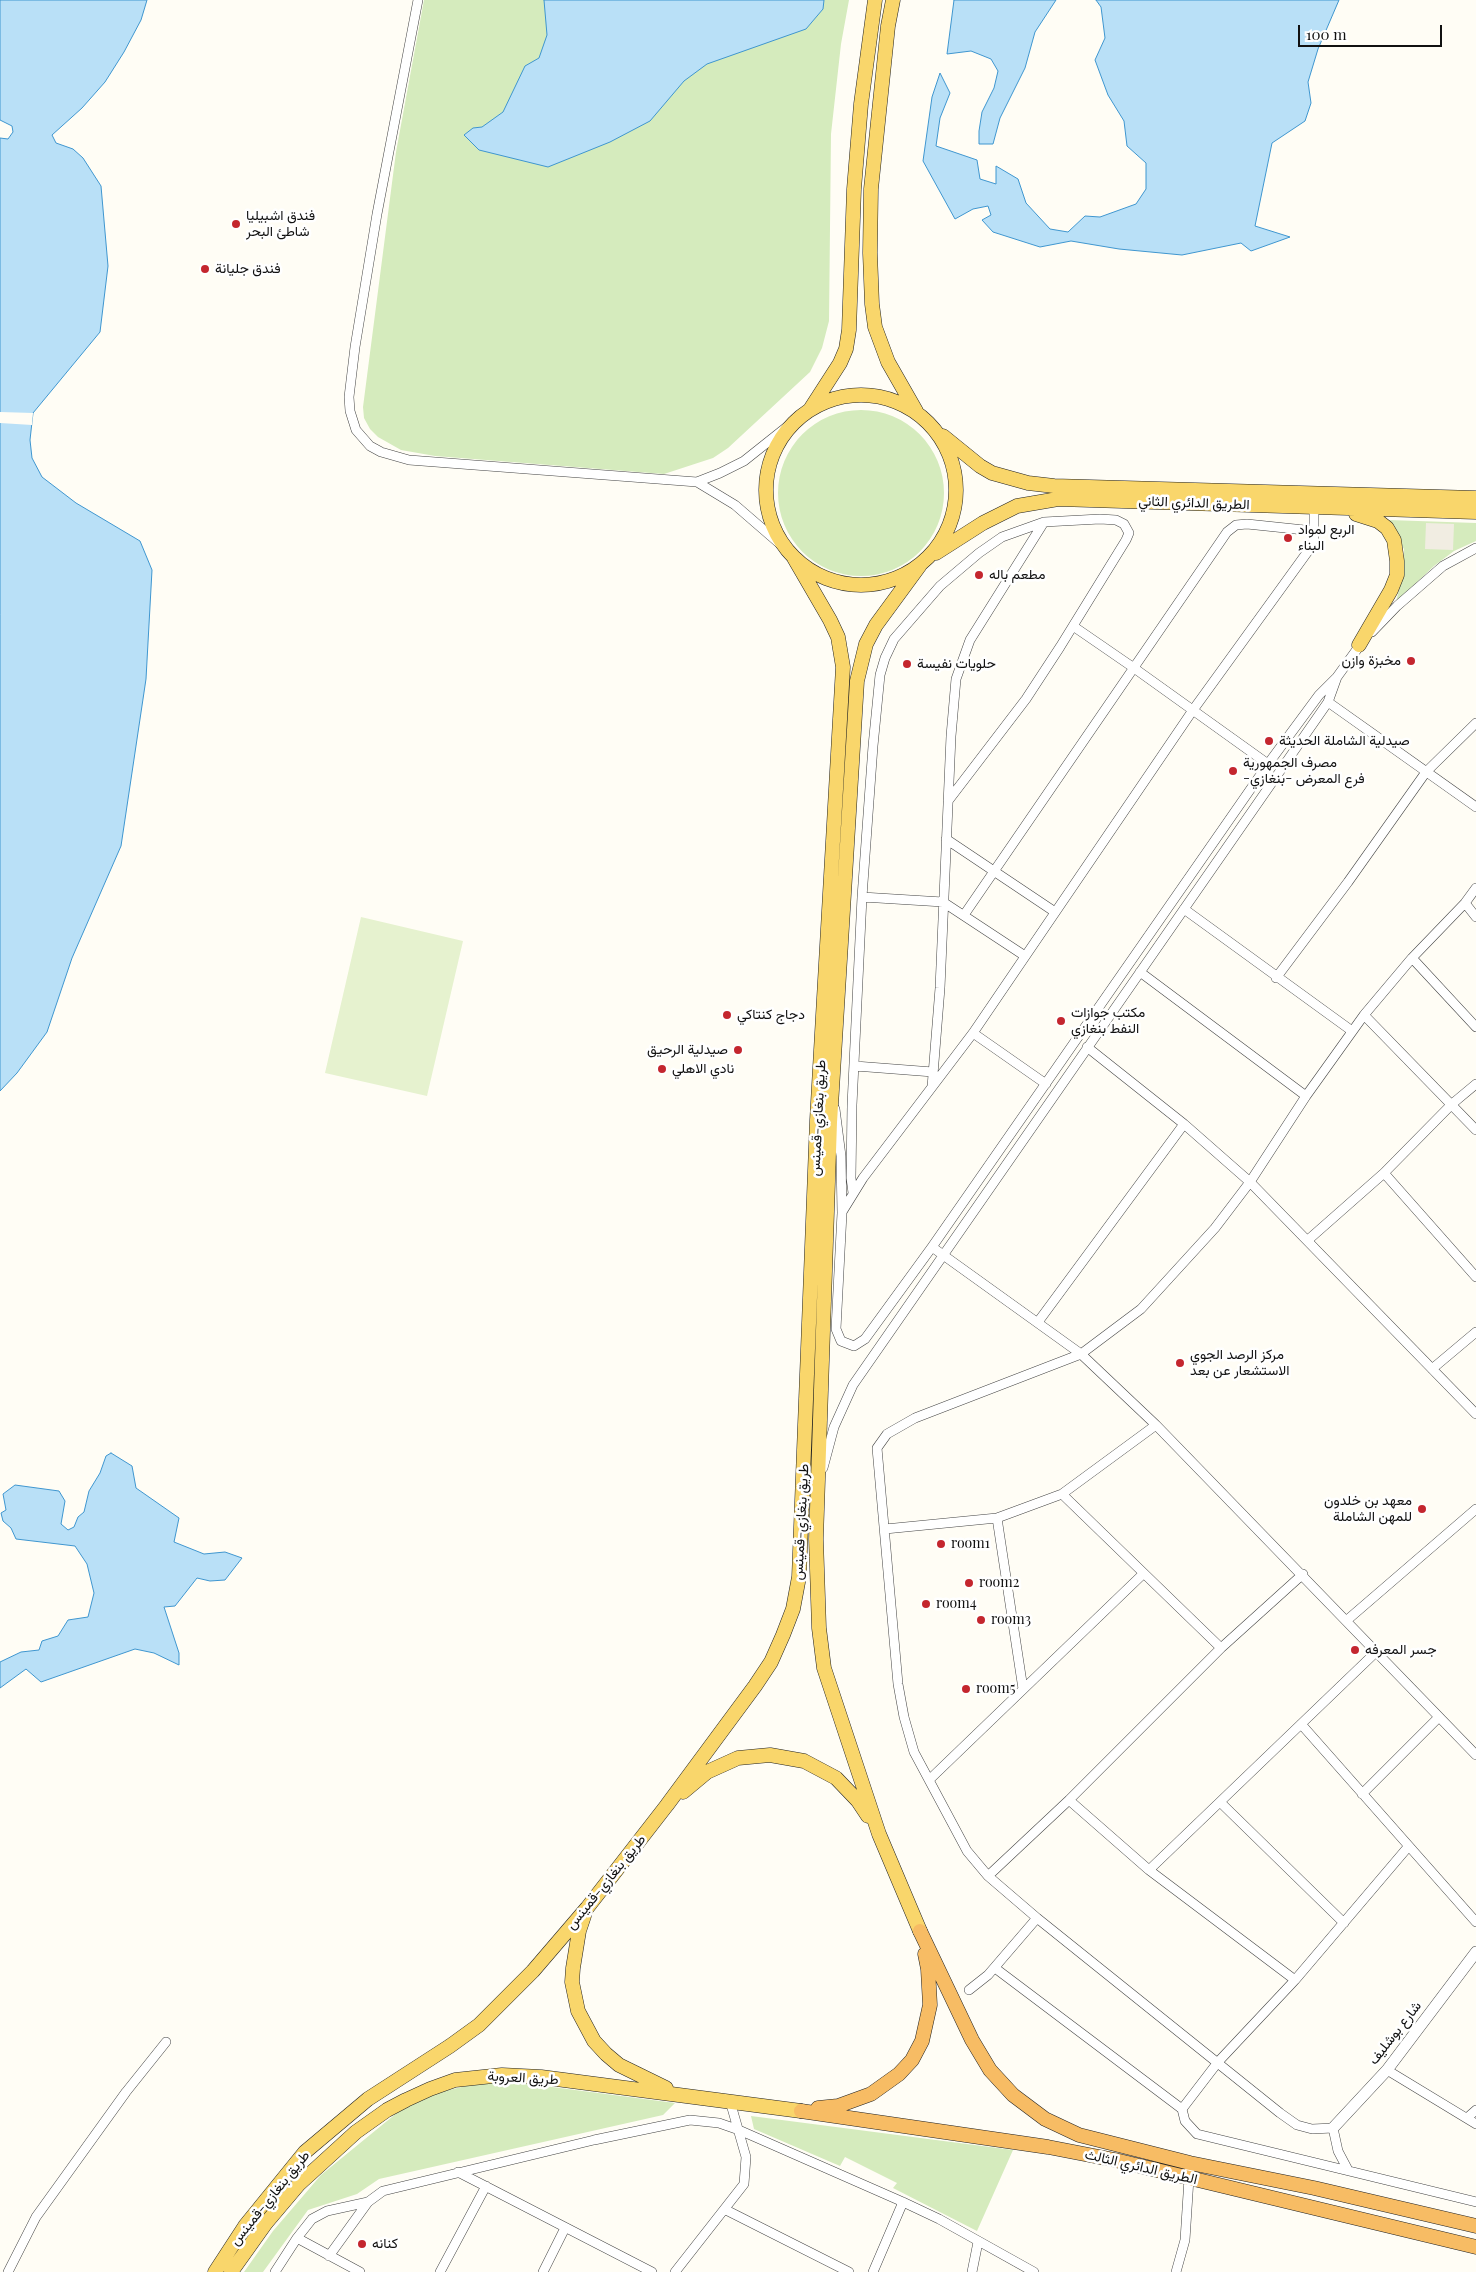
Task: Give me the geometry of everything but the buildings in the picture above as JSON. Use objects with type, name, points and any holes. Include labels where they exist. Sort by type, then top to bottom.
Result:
[{"type":"highway","points":[[801,2110],[838,2106],[871,2094],[899,2074],[917,2052],[927,2024],[930,2005],[928,1969],[920,1931]]},
{"type":"highway","name":"الطريق الدائري الثالث","points":[[920,1931],[972,2040],[990,2070],[1013,2095],[1045,2119],[1079,2135],[1190,2163],[1314,2188],[1476,2226]]},
{"type":"highway","name":"الطريق الدائري الثالث","points":[[801,2110],[1048,2147],[1115,2160],[1476,2247]]},
{"type":"main road","points":[[811,408],[840,363],[846,349],[849,330],[854,189],[860,104],[875,0]]},
{"type":"main road","points":[[893,0],[888,26],[871,189],[870,253],[872,304],[875,327],[888,362],[916,412]]},
{"type":"main road","points":[[811,408],[831,399],[862,395],[875,395],[897,401],[916,412],[933,427],[945,444],[953,463],[956,484],[956,504],[947,531],[940,543],[923,562],[876,625],[866,644],[861,662],[856,703],[832,1095],[817,1484],[816,1587],[818,1628],[824,1668],[879,1834],[920,1931]]},
{"type":"main road","name":"طريق بنغازي-قمينس","points":[[215,2272],[245,2226],[305,2152],[368,2099],[479,2025],[533,1971],[587,1908],[667,1805],[771,1662],[784,1635],[799,1577],[817,1120],[843,667],[838,637],[830,620],[776,533],[768,514],[765,495],[766,474],[771,455],[781,437],[793,422],[811,408]]},
{"type":"main road","name":"الطريق الدائري الثاني","points":[[933,427],[980,466],[992,473],[1028,483],[1054,486],[1476,498]]},
{"type":"main road","name":"الطريق الدائري الثاني","points":[[923,562],[983,522],[1017,506],[1035,501],[1078,499],[1476,512]]},
{"type":"main road","points":[[1331,508],[1366,516],[1378,521],[1387,528],[1395,547],[1396,575],[1391,590],[1359,645]]},
{"type":"main road","points":[[790,554],[812,572],[833,581],[856,585],[878,584],[900,576],[923,562]]},
{"type":"main road","points":[[667,1805],[708,1772],[738,1758],[770,1755],[804,1761],[836,1778],[858,1801],[879,1834]]},
{"type":"main road","points":[[587,1908],[579,1930],[572,1982],[578,2011],[586,2028],[594,2041],[619,2065],[648,2081],[682,2095]]},
{"type":"main road","name":"طريق العروبة","points":[[231,2272],[278,2207],[325,2159],[356,2132],[386,2110],[430,2089],[455,2080],[502,2075],[541,2077],[801,2110]]},
{"type":"street","points":[[418,0],[377,214],[355,347],[349,397],[350,412],[356,430],[370,446],[381,452],[409,460],[697,482],[744,461],[793,422]]},
{"type":"street","points":[[697,482],[735,505],[790,554]]},
{"type":"street","points":[[842,1213],[854,1193],[973,1033],[1193,710],[1311,547],[1314,531],[1314,507]]},
{"type":"street","points":[[854,1193],[851,1178],[852,1125],[862,897],[873,746],[880,675],[884,658],[894,639],[940,586],[979,553],[1002,537],[1044,522],[1116,520],[1124,524],[1128,529],[1126,540],[1073,626],[1026,698],[948,801]]},
{"type":"street","points":[[932,1088],[944,902],[953,697],[961,660],[977,627],[1044,522]]},
{"type":"street","points":[[964,915],[1230,529],[1236,525],[1247,524],[1314,531]]},
{"type":"street","points":[[832,1095],[840,1140],[842,1213],[836,1329],[838,1338],[845,1344],[858,1345],[865,1339],[932,1247],[1268,764],[1319,695],[1337,678],[1359,645],[1422,583],[1443,566],[1476,548]]},
{"type":"street","points":[[1073,626],[1268,764]]},
{"type":"street","points":[[817,1484],[834,1426],[853,1385],[1328,702],[1337,678]]},
{"type":"street","points":[[1328,702],[1476,807]]},
{"type":"street","points":[[1276,978],[1348,882],[1426,772],[1476,723]]},
{"type":"street","points":[[946,839],[1055,912]]},
{"type":"street","points":[[1206,854],[1209,860],[1216,864]]},
{"type":"street","points":[[1190,876],[1198,880],[1201,885]]},
{"type":"street","points":[[1348,2170],[1338,2151],[1333,2128],[1312,2128],[1297,2125],[1037,1918],[988,1876],[967,1851],[914,1752],[904,1717],[898,1684],[877,1448],[887,1434],[931,1411],[1081,1354],[1141,1309],[1215,1228],[1250,1182],[1306,1096],[1364,1014],[1412,958],[1465,903],[1476,888]]},
{"type":"street","points":[[862,897],[944,902],[1025,956]]},
{"type":"street","points":[[1465,903],[1476,917]]},
{"type":"street","points":[[1184,909],[1276,978],[1352,1031]]},
{"type":"street","points":[[1412,958],[1476,1027]]},
{"type":"street","points":[[1140,972],[1306,1096]]},
{"type":"street","points":[[1364,1014],[1476,1130]]},
{"type":"street","points":[[973,1033],[1046,1084]]},
{"type":"street","points":[[1087,1047],[1184,1124],[1250,1182],[1476,1414]]},
{"type":"street","points":[[855,1066],[933,1072]]},
{"type":"street","points":[[1308,1240],[1384,1173],[1452,1104],[1476,1084]]},
{"type":"street","points":[[1038,1322],[1184,1124]]},
{"type":"street","points":[[1384,1173],[1476,1277]]},
{"type":"street","points":[[932,1247],[1081,1354],[1156,1425],[1476,1755]]},
{"type":"street","points":[[1432,1369],[1476,1332]]},
{"type":"street","points":[[885,1529],[997,1518],[1062,1494],[1156,1425]]},
{"type":"street","points":[[1062,1494],[1221,1648]]},
{"type":"street","points":[[1346,1621],[1476,1509]]},
{"type":"street","points":[[997,1518],[1023,1689]]},
{"type":"street","points":[[929,1780],[1143,1574]]},
{"type":"street","points":[[988,1876],[1069,1800],[1221,1648],[1302,1574]]},
{"type":"street","points":[[1149,1870],[1376,1652]]},
{"type":"street","points":[[1362,1794],[1439,1717]]},
{"type":"street","points":[[1301,1724],[1476,1922]]},
{"type":"street","points":[[1069,1800],[1149,1870],[1295,1980]]},
{"type":"street","points":[[1220,1802],[1344,1923]]},
{"type":"street","points":[[1182,2109],[1218,2062],[1295,1980],[1408,1846]]},
{"type":"street","points":[[969,1990],[981,1982],[995,1968],[1037,1918]]},
{"type":"street","name":"شارع بوشليف","points":[[1333,2128],[1387,2070],[1476,1952]]},
{"type":"street","points":[[995,1968],[1182,2109],[1185,2121],[1197,2134],[1476,2202]]},
{"type":"street","points":[[8,2272],[36,2217],[126,2092],[166,2042]]},
{"type":"street","points":[[1387,2070],[1476,2124]]},
{"type":"street","points":[[675,2272],[726,2210],[744,2184],[747,2171],[746,2156],[730,2101]]},
{"type":"street","points":[[1467,2118],[1476,2110]]},
{"type":"street","points":[[330,2256],[368,2202],[383,2191],[458,2172],[690,2120],[719,2123],[739,2130],[903,2202],[939,2219],[1034,2272]]},
{"type":"street","points":[[1176,2272],[1185,2240],[1190,2163]]},
{"type":"street","points":[[458,2172],[652,2272]]},
{"type":"street","points":[[440,2272],[486,2186]]},
{"type":"street","points":[[275,2272],[297,2238],[312,2220],[327,2211],[368,2202]]},
{"type":"street","points":[[873,2272],[903,2202]]},
{"type":"street","points":[[726,2210],[849,2272]]},
{"type":"street","points":[[543,2272],[565,2228]]},
{"type":"street","points":[[297,2238],[360,2272]]},
{"type":"street","points":[[972,2272],[978,2242]]},
{"type":"green space","points":[[424,0],[849,0],[841,44],[831,134],[829,321],[822,348],[810,372],[728,448],[713,458],[664,474],[435,456],[401,450],[378,437],[370,429],[364,418],[363,407],[396,152]]},
{"type":"green space","points":[[861,410],[885,414],[900,420],[925,441],[934,454],[940,469],[944,493],[940,517],[934,532],[913,557],[900,566],[885,572],[861,576],[837,572],[822,566],[797,545],[788,532],[782,517],[778,493],[782,469],[788,454],[809,429],[822,420],[837,414]]},
{"type":"green space","points":[[1389,520],[1476,523],[1476,541],[1454,551],[1434,566],[1396,602],[1404,570],[1404,549]]},
{"type":"green space","points":[[361,917],[463,941],[427,1096],[325,1073]]},
{"type":"green space","points":[[501,2082],[675,2103],[663,2115],[379,2179],[357,2194],[308,2210],[263,2272],[244,2272],[273,2231],[321,2175],[398,2112],[426,2096],[465,2086]]},
{"type":"green space","points":[[751,2116],[1013,2150],[977,2231],[893,2188],[897,2183],[845,2157],[840,2166],[754,2129]]},
{"type":"shaded area","points":[[1426,523],[1454,524],[1453,550],[1425,549]]},
{"type":"water","points":[[0,0],[147,0],[141,20],[105,82],[82,108],[52,135],[56,143],[73,149],[83,158],[101,186],[108,266],[100,332],[33,413],[30,440],[32,458],[42,477],[76,503],[140,541],[152,570],[146,679],[121,846],[72,958],[47,1032],[17,1073],[0,1091],[0,138],[8,139],[13,132],[12,126],[0,120]]},
{"type":"water","points":[[544,0],[824,0],[823,9],[806,29],[707,64],[684,81],[650,121],[610,142],[548,167],[479,150],[464,135],[473,128],[482,127],[503,112],[525,66],[539,58],[547,35]]},
{"type":"water","points":[[954,0],[1056,0],[1035,32],[1025,68],[1000,118],[993,144],[979,144],[979,131],[982,112],[994,88],[998,71],[991,59],[971,51],[947,54]]},
{"type":"water","points":[[1096,0],[1339,0],[1318,49],[1308,82],[1311,103],[1305,121],[1272,143],[1255,226],[1290,237],[1251,251],[1241,243],[1182,255],[1119,249],[1071,241],[1040,247],[993,232],[982,220],[991,215],[988,206],[973,209],[955,219],[923,161],[932,97],[940,73],[950,93],[940,118],[936,146],[977,160],[980,179],[996,184],[996,166],[1018,179],[1026,203],[1050,229],[1068,232],[1085,216],[1100,217],[1136,204],[1146,189],[1146,163],[1127,146],[1124,121],[1108,95],[1095,60],[1105,38],[1101,7]]},
{"type":"water","points":[[111,1453],[132,1466],[136,1488],[179,1518],[174,1542],[204,1554],[225,1552],[242,1558],[225,1580],[210,1581],[197,1578],[175,1606],[164,1607],[179,1653],[179,1665],[154,1653],[135,1649],[41,1682],[26,1669],[0,1688],[0,1662],[21,1652],[39,1650],[42,1641],[58,1636],[68,1620],[88,1617],[94,1593],[87,1564],[75,1546],[16,1539],[11,1528],[3,1521],[1,1513],[6,1510],[3,1494],[15,1485],[59,1491],[65,1501],[61,1524],[68,1530],[74,1527],[78,1517],[84,1512],[89,1491],[100,1473],[106,1456]]},
{"type":"pier","points":[[0,412],[33,413],[32,425],[0,423]]},
{"type":"place","name":"فندق اشبيليا شاطئ البحر","points":[[236,224]]},
{"type":"place","name":"فندق جليانة","points":[[205,269]]},
{"type":"place","name":"الربع لمواد البناء","points":[[1288,538]]},
{"type":"place","name":"مطعم باله","points":[[979,575]]},
{"type":"place","name":"مخبزة وازن","points":[[1411,661]]},
{"type":"place","name":"حلويات نفيسة","points":[[907,664]]},
{"type":"place","name":"صيدلية الشاملة الحديثة","points":[[1269,741]]},
{"type":"place","name":"مصرف الجمهورية -فرع المعرض -بنغازي","points":[[1233,771]]},
{"type":"place","name":"دجاج كنتاكي","points":[[727,1015]]},
{"type":"place","name":"مكتب جوازات النفط بنغازي","points":[[1061,1021]]},
{"type":"place","name":"صيدلية الرحيق","points":[[738,1050]]},
{"type":"place","name":"نادي الاهلي","points":[[662,1069]]},
{"type":"place","name":"مركز الرصد الجوي الاستشعار عن بعد","points":[[1180,1363]]},
{"type":"place","name":"معهد بن خلدون للمهن الشاملة","points":[[1422,1509]]},
{"type":"place","name":"room1","points":[[941,1544]]},
{"type":"place","name":"room2","points":[[969,1583]]},
{"type":"place","name":"room4","points":[[926,1604]]},
{"type":"place","name":"room3","points":[[981,1620]]},
{"type":"place","name":"جسر المعرفه","points":[[1355,1650]]},
{"type":"place","name":"room5","points":[[966,1689]]},
{"type":"place","name":"كنانه","points":[[362,2244]]}]
